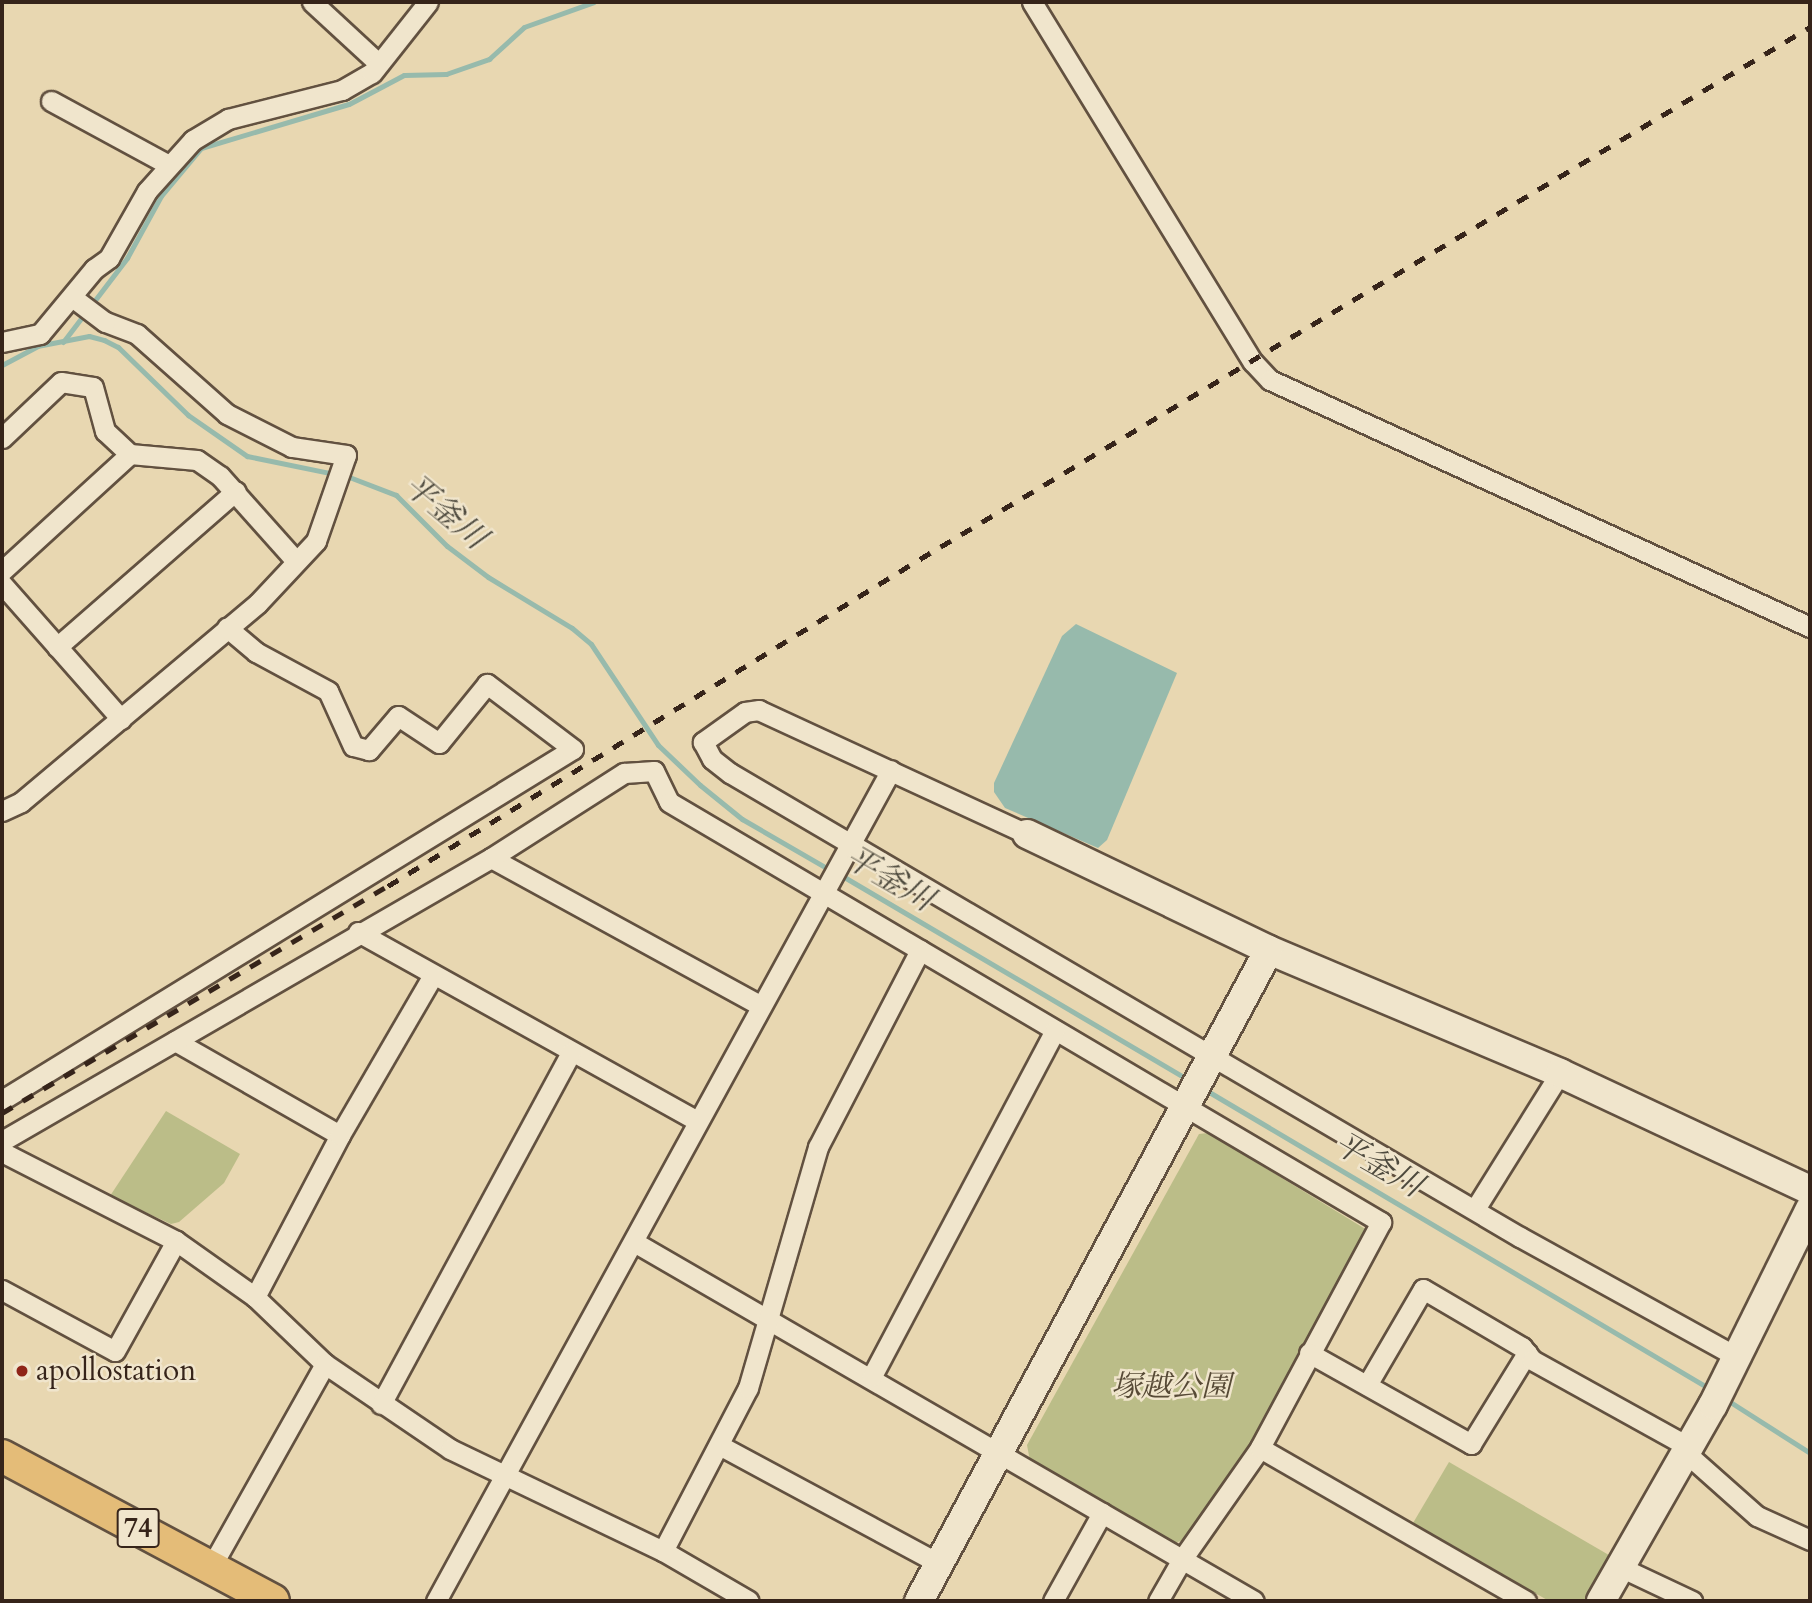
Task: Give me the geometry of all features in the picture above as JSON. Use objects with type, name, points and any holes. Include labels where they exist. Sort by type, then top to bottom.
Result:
[{"type":"main road","name":"74","points":[[2,1456],[273,1601]]},
{"type":"street","points":[[312,2],[377,62]]},
{"type":"street","points":[[2,342],[40,334],[121,242],[167,164],[193,140],[228,119],[342,90],[372,73],[377,62],[428,2]]},
{"type":"street","points":[[1032,2],[1253,362],[1270,380],[1810,627]]},
{"type":"street","points":[[51,101],[167,164]]},
{"type":"street","points":[[2,811],[21,802],[228,628],[316,541],[339,482],[346,455],[292,447],[227,414],[137,334],[105,322],[72,297]]},
{"type":"street","points":[[2,438],[61,382],[93,387],[105,431],[130,454],[197,460],[236,491],[296,561]]},
{"type":"street","points":[[2,571],[130,454]]},
{"type":"street","points":[[57,646],[236,491]]},
{"type":"street","points":[[2,583],[121,719]]},
{"type":"street","points":[[2,1100],[573,749],[488,684],[439,743],[398,716],[369,750],[353,746],[328,691],[256,652],[228,628]]},
{"type":"street","points":[[1733,1366],[1475,1209],[1208,1060],[847,845],[720,767],[702,742],[745,712],[759,710],[1269,950],[1560,1073],[1810,1190]]},
{"type":"street","points":[[436,1601],[507,1477],[823,889],[891,770]]},
{"type":"street","points":[[2,1141],[358,932],[491,858],[624,773],[654,771],[668,802],[823,889],[1055,1031],[1185,1102],[1381,1222],[1260,1448],[1181,1560],[1158,1601]]},
{"type":"street","points":[[491,858],[761,1006]]},
{"type":"street","points":[[358,932],[432,977],[698,1121]]},
{"type":"street","points":[[663,1551],[748,1388],[766,1315],[818,1147],[920,950]]},
{"type":"street","points":[[919,1601],[1001,1453],[1185,1102],[1269,950]]},
{"type":"street","points":[[255,1297],[340,1135],[432,977]]},
{"type":"street","points":[[872,1376],[1055,1031]]},
{"type":"street","points":[[175,1041],[340,1135]]},
{"type":"street","points":[[381,1404],[570,1052]]},
{"type":"street","points":[[1475,1209],[1560,1073]]},
{"type":"street","points":[[2,1152],[176,1241],[255,1297],[325,1364],[450,1449],[663,1551],[748,1601]]},
{"type":"street","points":[[1601,1601],[1713,1405],[1810,1209]]},
{"type":"street","points":[[2,1290],[115,1350],[176,1241]]},
{"type":"street","points":[[634,1242],[872,1376],[1254,1601]]},
{"type":"street","points":[[1367,1385],[1423,1289],[1687,1450],[1757,1516],[1810,1540]]},
{"type":"street","points":[[1309,1353],[1471,1444],[1527,1353]]},
{"type":"street","points":[[211,1567],[325,1364]]},
{"type":"street","points":[[719,1445],[940,1563]]},
{"type":"street","points":[[1260,1448],[1526,1601]]},
{"type":"street","points":[[1054,1601],[1102,1513]]},
{"type":"street","points":[[1620,1567],[1692,1601]]},
{"type":"green space","points":[[166,1111],[240,1154],[224,1183],[179,1222],[171,1224],[110,1196]]},
{"type":"green space","name":"塚越公園","points":[[1208,1133],[1367,1230],[1252,1440],[1185,1540],[1174,1543],[1030,1461],[1027,1445],[1199,1134]]},
{"type":"green space","points":[[1449,1462],[1614,1558],[1589,1601],[1549,1601],[1413,1523]]},
{"type":"shaded area","points":[[1076,624],[1177,673],[1107,840],[1098,848],[1005,808],[994,792],[994,783],[1062,636]]},
{"type":"waterway","points":[[63,342],[127,258],[161,196],[201,148],[349,104],[404,75],[446,74],[489,59],[524,27],[594,2]]},
{"type":"waterway","name":"平釜川","points":[[2,365],[37,346],[89,336],[104,340],[118,347],[188,415],[247,456],[335,474]]},
{"type":"waterway","name":"平釜川","points":[[344,475],[396,495],[447,546],[488,577],[572,628],[591,644],[658,745],[700,785],[742,819],[830,870]]},
{"type":"waterway","name":"平釜川","points":[[839,874],[1189,1080]]},
{"type":"waterway","name":"平釜川","points":[[1204,1089],[1710,1389]]},
{"type":"waterway","name":"平釜川","points":[[1724,1398],[1810,1453]]},
{"type":"railway","points":[[2,1113],[388,886],[920,559],[1810,27]]},
{"type":"place","name":"apollostation","points":[[22,1371]]}]
